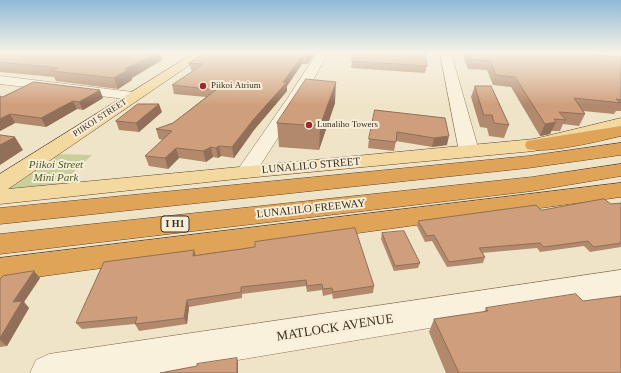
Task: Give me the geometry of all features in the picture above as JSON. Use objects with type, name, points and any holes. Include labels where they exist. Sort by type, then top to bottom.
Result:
[{"type":"highway","points":[[534,145],[568,141],[621,131]]},
{"type":"highway","name":"LUNALILO FREEWAY","points":[[0,244],[347,193],[621,149]]},
{"type":"highway","name":"LUNALILO FREEWAY","points":[[0,216],[347,193],[532,184],[621,170]]},
{"type":"highway","points":[[0,270],[621,190]]},
{"type":"main road","name":"PIIKOI STREET","points":[[0,184],[173,70]]},
{"type":"main road","name":"LUNALILO STREET","points":[[0,198],[246,172],[534,145],[621,123]]},
{"type":"street","points":[[246,172],[294,100],[312,70]]},
{"type":"street","points":[[449,70],[469,151]]},
{"type":"street","points":[[0,80],[133,96]]},
{"type":"street","name":"MATLOCK AVENUE","points":[[49,373],[621,283]]},
{"type":"green space","name":"Piikoi Street Mini Park","points":[[60,154],[92,155],[61,184],[8,189]]},
{"type":"building","points":[[52,70],[127,70],[114,78],[51,71]]},
{"type":"building","points":[[194,70],[291,70],[283,82],[286,83],[253,120],[232,147],[211,147],[203,151],[176,148],[165,158],[145,156],[172,131],[156,129],[173,123],[216,90],[172,85]]},
{"type":"building","points":[[494,70],[621,70],[621,100],[616,99],[621,103],[574,98],[585,114],[559,112],[566,120],[554,119],[556,122],[545,124],[515,77],[496,75]]},
{"type":"building","points":[[306,79],[336,82],[320,126],[277,123]]},
{"type":"building","points":[[34,82],[100,90],[79,102],[73,101],[41,118],[10,114],[0,119],[0,96],[2,97]]},
{"type":"building","points":[[475,86],[491,86],[509,125],[494,123],[492,115],[484,115]]},
{"type":"building","points":[[138,104],[159,104],[136,123],[116,121]]},
{"type":"building","points":[[375,110],[445,118],[449,136],[434,138],[397,132],[396,142],[369,139]]},
{"type":"building","points":[[0,135],[15,137],[0,145]]},
{"type":"building","points":[[604,199],[611,204],[621,203],[621,243],[594,247],[588,241],[544,247],[540,243],[479,248],[485,257],[449,262],[434,235],[427,236],[418,221],[536,205],[541,210]]},
{"type":"building","points":[[355,228],[374,286],[333,292],[332,288],[323,289],[322,284],[307,286],[306,280],[241,287],[241,292],[187,300],[184,318],[135,324],[137,317],[76,323],[104,262],[194,250],[193,256],[255,247],[255,242]]},
{"type":"building","points":[[404,231],[420,263],[395,266],[382,233]]},
{"type":"building","points":[[34,271],[13,302],[22,301],[0,338],[0,279],[3,276]]},
{"type":"building","points":[[576,294],[583,301],[621,296],[621,373],[459,373],[434,319],[488,311],[486,308]]},
{"type":"building","points":[[237,358],[237,373],[160,373],[197,366],[197,364]]},
{"type":"place","name":"Piikoi Atrium","points":[[203,86]]},
{"type":"place","name":"Lunaliho Towers","points":[[309,125]]}]
